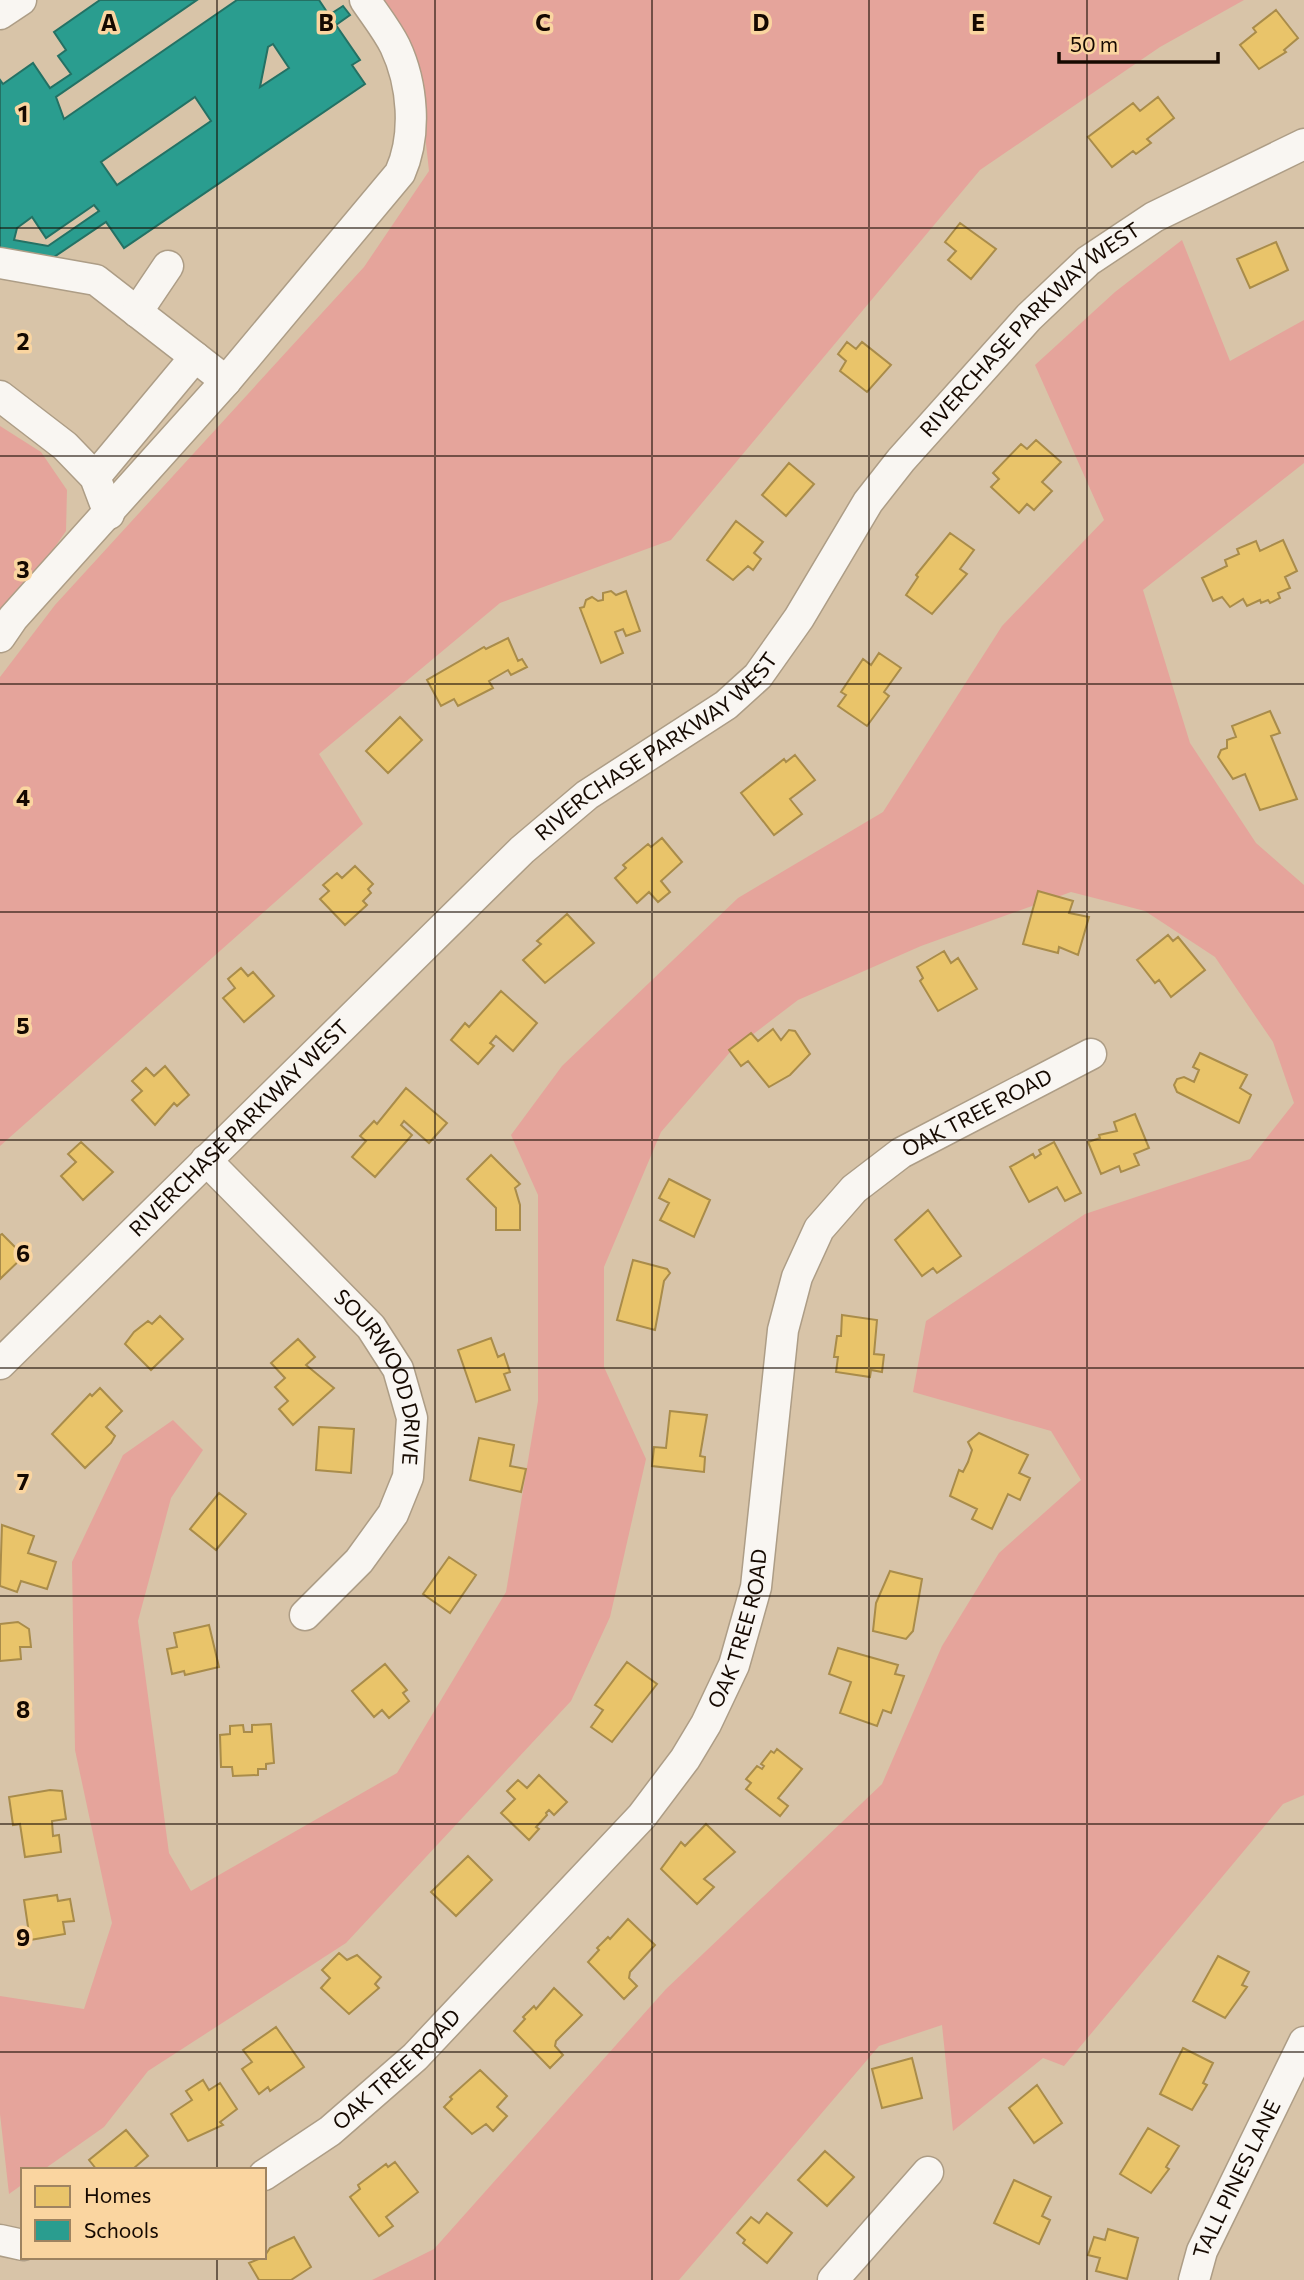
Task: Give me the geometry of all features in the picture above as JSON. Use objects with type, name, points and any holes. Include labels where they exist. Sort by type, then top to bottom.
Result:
[{"type":"street","points":[[0,14],[21,0]]},
{"type":"street","points":[[0,637],[13,618],[226,381],[400,173],[408,155],[412,133],[404,69],[394,44],[365,0]]},
{"type":"street","name":"RIVERCHASE PARKWAY WEST","points":[[0,1364],[522,850],[597,789],[726,705],[758,676],[799,618],[852,526],[884,481],[1030,317],[1087,261],[1154,217],[1304,144]]},
{"type":"street","points":[[0,263],[96,280],[226,381]]},
{"type":"street","points":[[137,312],[168,266]]},
{"type":"street","points":[[95,477],[195,357]]},
{"type":"street","points":[[0,396],[65,446],[95,477],[109,514]]},
{"type":"street","name":"OAK TREE ROAD","points":[[266,2174],[330,2131],[415,2057],[642,1816],[685,1759],[706,1724],[734,1665],[753,1598],[761,1553],[783,1330],[797,1277],[819,1229],[854,1189],[901,1153],[1091,1054]]},
{"type":"street","name":"SOURWOOD DRIVE","points":[[206,1160],[371,1327],[398,1369],[412,1418],[408,1477],[393,1514],[359,1561],[304,1615]]},
{"type":"street","name":"TALL PINES LANE","points":[[1194,2280],[1202,2252],[1304,2042]]},
{"type":"street","points":[[833,2280],[928,2172]]},
{"type":"street","points":[[0,2240],[21,2245]]},
{"type":"shaded area","points":[[384,0],[1244,0],[1160,47],[980,170],[671,540],[500,603],[319,754],[363,824],[0,1146],[0,677],[55,605],[364,267],[429,171],[417,61]]},
{"type":"shaded area","points":[[1182,240],[1230,361],[1304,320],[1304,463],[1143,590],[1190,743],[1256,843],[1304,885],[1304,1795],[1283,1804],[1064,2066],[1043,2058],[953,2131],[942,2025],[879,2046],[679,2280],[372,2280],[434,2249],[666,1989],[882,1784],[942,1646],[999,1553],[1081,1480],[1051,1431],[913,1392],[926,1321],[1085,1214],[1250,1159],[1294,1103],[1273,1042],[1215,957],[1145,911],[1071,892],[921,946],[798,1000],[731,1051],[661,1132],[604,1267],[604,1367],[646,1459],[610,1617],[571,1701],[346,1943],[148,2071],[104,2127],[46,2168],[21,2168],[21,2185],[9,2194],[0,2114],[0,1996],[84,2009],[112,1923],[75,1750],[72,1562],[123,1455],[173,1420],[203,1450],[171,1498],[138,1621],[169,1853],[191,1891],[397,1773],[506,1592],[538,1401],[538,1195],[511,1135],[562,1066],[738,898],[883,812],[1002,626],[1104,520],[1035,365],[1115,292]]},
{"type":"shaded area","points":[[0,426],[41,452],[67,490],[66,531],[0,626]]},
{"type":"building: Homes","points":[[1276,10],[1298,38],[1284,50],[1286,52],[1259,69],[1240,45],[1256,32],[1253,28]]},
{"type":"building: Homes","points":[[1158,97],[1174,118],[1147,139],[1151,143],[1136,154],[1133,151],[1112,167],[1088,137],[1133,103],[1140,111]]},
{"type":"building: Homes","points":[[960,223],[996,249],[971,279],[948,260],[956,251],[945,242]]},
{"type":"building: Homes","points":[[1276,242],[1288,270],[1250,288],[1237,259]]},
{"type":"building: Homes","points":[[847,342],[856,349],[862,342],[891,365],[867,392],[840,371],[846,361],[838,354]]},
{"type":"building: Homes","points":[[1036,440],[1061,462],[1042,482],[1052,491],[1034,510],[1027,504],[1019,513],[991,487],[999,479],[993,473],[1021,444],[1027,449]]},
{"type":"building: Homes","points":[[789,463],[814,484],[786,516],[762,495]]},
{"type":"building: Homes","points":[[736,521],[763,542],[754,553],[761,559],[753,570],[748,566],[733,580],[707,560]]},
{"type":"building: Homes","points":[[950,533],[974,550],[960,569],[967,574],[932,614],[906,595],[918,577],[916,575]]},
{"type":"building: Homes","points":[[1283,540],[1297,571],[1285,577],[1290,588],[1278,593],[1280,598],[1270,603],[1268,600],[1261,603],[1260,600],[1247,606],[1243,599],[1230,607],[1222,597],[1213,601],[1202,578],[1227,566],[1225,560],[1239,554],[1237,549],[1256,541],[1260,551]]},
{"type":"building: Homes","points":[[611,591],[616,595],[626,591],[640,631],[626,636],[623,629],[615,632],[623,653],[601,663],[580,608],[584,607],[586,600],[592,597],[598,601],[603,600],[603,593]]},
{"type":"building: Homes","points":[[508,638],[518,661],[522,659],[527,667],[511,675],[508,670],[489,681],[493,688],[458,706],[454,699],[441,706],[427,680],[484,647],[486,649]]},
{"type":"building: Homes","points":[[879,653],[901,668],[884,692],[889,696],[867,726],[838,706],[846,695],[841,692],[863,659],[871,665]]},
{"type":"building: Homes","points":[[1270,711],[1280,733],[1271,736],[1297,799],[1260,810],[1245,774],[1233,779],[1218,757],[1221,750],[1227,748],[1227,740],[1236,737],[1232,726]]},
{"type":"building: Homes","points":[[400,717],[422,740],[388,773],[366,751]]},
{"type":"building: Homes","points":[[795,755],[815,780],[790,799],[802,814],[774,835],[741,793],[784,759],[786,762]]},
{"type":"building: Homes","points":[[662,838],[682,862],[661,881],[670,892],[658,902],[649,892],[637,903],[615,878],[626,868],[623,865],[648,844],[651,847]]},
{"type":"building: Homes","points":[[355,866],[373,884],[368,889],[371,893],[363,901],[367,905],[345,925],[320,899],[329,891],[323,885],[337,873],[342,878]]},
{"type":"building: Homes","points":[[1038,891],[1073,901],[1069,913],[1089,917],[1078,955],[1059,947],[1058,953],[1023,944]]},
{"type":"building: Homes","points":[[567,914],[594,943],[545,983],[523,960],[541,944],[537,941]]},
{"type":"building: Homes","points":[[1168,935],[1173,941],[1178,937],[1205,970],[1171,997],[1159,980],[1155,983],[1137,960]]},
{"type":"building: Homes","points":[[944,951],[951,963],[958,958],[977,989],[938,1011],[920,981],[923,978],[917,967]]},
{"type":"building: Homes","points":[[241,968],[248,976],[253,972],[274,996],[244,1022],[223,998],[235,988],[228,979]]},
{"type":"building: Homes","points":[[501,991],[537,1023],[513,1051],[496,1036],[490,1043],[494,1046],[478,1064],[451,1040],[465,1023],[469,1027]]},
{"type":"building: Homes","points":[[773,1029],[781,1040],[789,1030],[795,1031],[810,1054],[790,1075],[769,1087],[748,1061],[741,1066],[729,1050],[751,1033],[758,1041]]},
{"type":"building: Homes","points":[[1200,1053],[1247,1075],[1240,1088],[1251,1095],[1239,1123],[1177,1092],[1174,1085],[1177,1079],[1184,1077],[1194,1082],[1199,1070],[1193,1067]]},
{"type":"building: Homes","points":[[165,1066],[189,1095],[177,1106],[174,1103],[155,1125],[132,1100],[142,1091],[132,1081],[146,1068],[154,1076]]},
{"type":"building: Homes","points":[[406,1088],[447,1123],[429,1143],[404,1121],[401,1125],[412,1135],[375,1177],[352,1157],[366,1141],[360,1136],[374,1121],[377,1124]]},
{"type":"building: Homes","points":[[1135,1114],[1149,1148],[1134,1154],[1139,1165],[1121,1172],[1119,1166],[1101,1174],[1088,1142],[1100,1138],[1099,1135],[1117,1131],[1114,1122]]},
{"type":"building: Homes","points":[[81,1142],[113,1172],[83,1200],[61,1176],[76,1162],[68,1154]]},
{"type":"building: Homes","points":[[1054,1142],[1081,1193],[1065,1201],[1057,1187],[1029,1202],[1010,1167],[1033,1154],[1035,1158],[1041,1154],[1039,1150]]},
{"type":"building: Homes","points":[[491,1155],[520,1184],[515,1188],[520,1205],[520,1230],[496,1230],[496,1208],[467,1179]]},
{"type":"building: Homes","points":[[669,1179],[710,1200],[694,1237],[660,1220],[669,1203],[659,1198]]},
{"type":"building: Homes","points":[[928,1210],[961,1256],[937,1273],[933,1268],[922,1276],[895,1240]]},
{"type":"building: Homes","points":[[0,1235],[24,1256],[0,1279]]},
{"type":"building: Homes","points":[[633,1260],[667,1269],[670,1273],[664,1281],[655,1330],[617,1320]]},
{"type":"building: Homes","points":[[842,1315],[877,1320],[874,1354],[884,1355],[882,1372],[871,1370],[870,1377],[836,1372],[838,1357],[834,1357],[837,1336],[841,1336]]},
{"type":"building: Homes","points":[[160,1316],[183,1339],[151,1370],[125,1344],[134,1332],[148,1321],[152,1324]]},
{"type":"building: Homes","points":[[491,1338],[498,1357],[504,1354],[510,1372],[504,1374],[510,1390],[476,1402],[458,1350]]},
{"type":"building: Homes","points":[[298,1339],[315,1357],[306,1365],[334,1388],[293,1425],[279,1409],[288,1401],[275,1387],[285,1378],[271,1363]]},
{"type":"building: Homes","points":[[100,1388],[122,1411],[106,1427],[115,1436],[111,1443],[85,1468],[52,1434],[90,1394],[92,1396]]},
{"type":"building: Homes","points":[[670,1411],[707,1415],[700,1456],[705,1457],[704,1472],[652,1466],[654,1447],[666,1448]]},
{"type":"building: Homes","points":[[319,1427],[354,1429],[351,1473],[316,1470]]},
{"type":"building: Homes","points":[[979,1433],[1028,1455],[1019,1473],[1030,1478],[1020,1500],[1008,1494],[992,1529],[972,1519],[977,1509],[950,1496],[959,1470],[963,1472],[972,1450],[968,1442]]},
{"type":"building: Homes","points":[[479,1438],[514,1445],[510,1466],[526,1469],[521,1492],[470,1480]]},
{"type":"building: Homes","points":[[219,1493],[246,1514],[216,1550],[190,1529]]},
{"type":"building: Homes","points":[[2,1525],[34,1536],[28,1553],[56,1562],[47,1589],[21,1581],[17,1592],[0,1586]]},
{"type":"building: Homes","points":[[449,1557],[476,1575],[450,1613],[423,1594]]},
{"type":"building: Homes","points":[[890,1571],[922,1579],[913,1631],[906,1639],[873,1631],[876,1603]]},
{"type":"building: Homes","points":[[18,1622],[29,1629],[31,1647],[20,1647],[21,1659],[0,1661],[0,1624]]},
{"type":"building: Homes","points":[[209,1625],[219,1667],[185,1675],[184,1671],[172,1674],[167,1649],[177,1647],[174,1633]]},
{"type":"building: Homes","points":[[838,1648],[898,1665],[895,1674],[904,1676],[891,1713],[883,1710],[877,1726],[840,1713],[851,1682],[829,1674]]},
{"type":"building: Homes","points":[[627,1662],[657,1684],[612,1742],[591,1727],[603,1710],[595,1705]]},
{"type":"building: Homes","points":[[385,1664],[407,1690],[403,1693],[409,1701],[389,1718],[382,1710],[374,1717],[352,1691]]},
{"type":"building: Homes","points":[[271,1724],[274,1763],[266,1764],[266,1769],[258,1769],[258,1775],[233,1776],[232,1767],[221,1767],[220,1735],[230,1734],[230,1726],[243,1725],[244,1732],[252,1732],[252,1725]]},
{"type":"building: Homes","points":[[777,1749],[802,1769],[778,1798],[788,1806],[780,1816],[746,1789],[751,1783],[746,1779],[757,1766],[762,1769],[764,1766],[761,1764],[771,1751],[774,1753]]},
{"type":"building: Homes","points":[[539,1775],[567,1802],[554,1815],[549,1810],[546,1813],[536,1827],[539,1829],[529,1840],[501,1813],[515,1799],[507,1791],[518,1780],[527,1788]]},
{"type":"building: Homes","points":[[50,1790],[62,1791],[66,1819],[52,1821],[53,1836],[59,1835],[61,1852],[25,1857],[20,1824],[13,1825],[9,1797]]},
{"type":"building: Homes","points":[[706,1824],[735,1852],[704,1879],[714,1887],[697,1904],[661,1869],[681,1842],[685,1846]]},
{"type":"building: Homes","points":[[468,1856],[492,1880],[456,1916],[431,1892]]},
{"type":"building: Homes","points":[[57,1895],[58,1901],[70,1899],[74,1921],[63,1922],[65,1934],[30,1940],[24,1900]]},
{"type":"building: Homes","points":[[628,1919],[655,1945],[630,1972],[629,1978],[637,1986],[624,1999],[588,1962],[599,1950],[597,1948],[608,1937],[610,1939]]},
{"type":"building: Homes","points":[[339,1953],[347,1960],[357,1955],[381,1977],[375,1984],[379,1988],[349,2014],[321,1988],[330,1978],[322,1970]]},
{"type":"building: Homes","points":[[1218,1956],[1249,1972],[1242,1985],[1247,1987],[1225,2018],[1193,2001]]},
{"type":"building: Homes","points":[[554,1988],[582,2015],[556,2041],[555,2046],[563,2055],[550,2068],[514,2031],[525,2019],[523,2017],[534,2006],[536,2009]]},
{"type":"building: Homes","points":[[276,2027],[304,2067],[270,2091],[268,2087],[259,2094],[242,2069],[252,2062],[243,2050]]},
{"type":"building: Homes","points":[[1183,2048],[1213,2063],[1203,2083],[1207,2085],[1192,2110],[1160,2094]]},
{"type":"building: Homes","points":[[912,2058],[922,2098],[882,2108],[872,2069]]},
{"type":"building: Homes","points":[[480,2070],[507,2096],[497,2107],[507,2116],[493,2131],[486,2124],[472,2134],[444,2107],[452,2099],[450,2097]]},
{"type":"building: Homes","points":[[203,2080],[209,2090],[220,2083],[237,2109],[220,2122],[223,2125],[188,2141],[171,2114],[192,2100],[186,2091]]},
{"type":"building: Homes","points":[[1037,2085],[1062,2123],[1034,2143],[1009,2108]]},
{"type":"building: Homes","points":[[1148,2128],[1179,2146],[1166,2167],[1169,2169],[1151,2193],[1120,2174]]},
{"type":"building: Homes","points":[[126,2130],[148,2156],[134,2168],[95,2168],[89,2160]]},
{"type":"building: Homes","points":[[825,2151],[854,2177],[827,2206],[798,2180]]},
{"type":"building: Homes","points":[[395,2162],[418,2192],[386,2217],[393,2226],[379,2236],[350,2197],[360,2189],[358,2185],[386,2164],[388,2167]]},
{"type":"building: Homes","points":[[1014,2180],[1051,2197],[1042,2216],[1050,2220],[1039,2244],[994,2223]]},
{"type":"building: Homes","points":[[767,2213],[792,2233],[767,2263],[743,2243],[745,2240],[737,2233],[751,2217],[759,2223]]},
{"type":"building: Homes","points":[[1108,2229],[1138,2238],[1127,2279],[1096,2271],[1100,2258],[1088,2255],[1094,2237],[1105,2240]]},
{"type":"building: Homes","points":[[294,2237],[311,2267],[291,2280],[259,2280],[249,2263],[266,2259],[270,2248]]},
{"type":"building: Schools","points":[[100,0],[197,0],[56,97],[64,119],[237,0],[319,0],[329,15],[343,6],[350,15],[336,25],[360,60],[352,65],[365,84],[124,248],[106,222],[51,259],[0,250],[0,80],[3,84],[33,63],[50,88],[71,74],[58,56],[66,50],[54,32]],"holes":[[[273,44],[289,68],[260,87],[268,47]],[[195,97],[211,121],[117,185],[101,162]],[[94,205],[99,211],[48,246],[14,240],[17,228],[32,217],[46,238]]]}]
